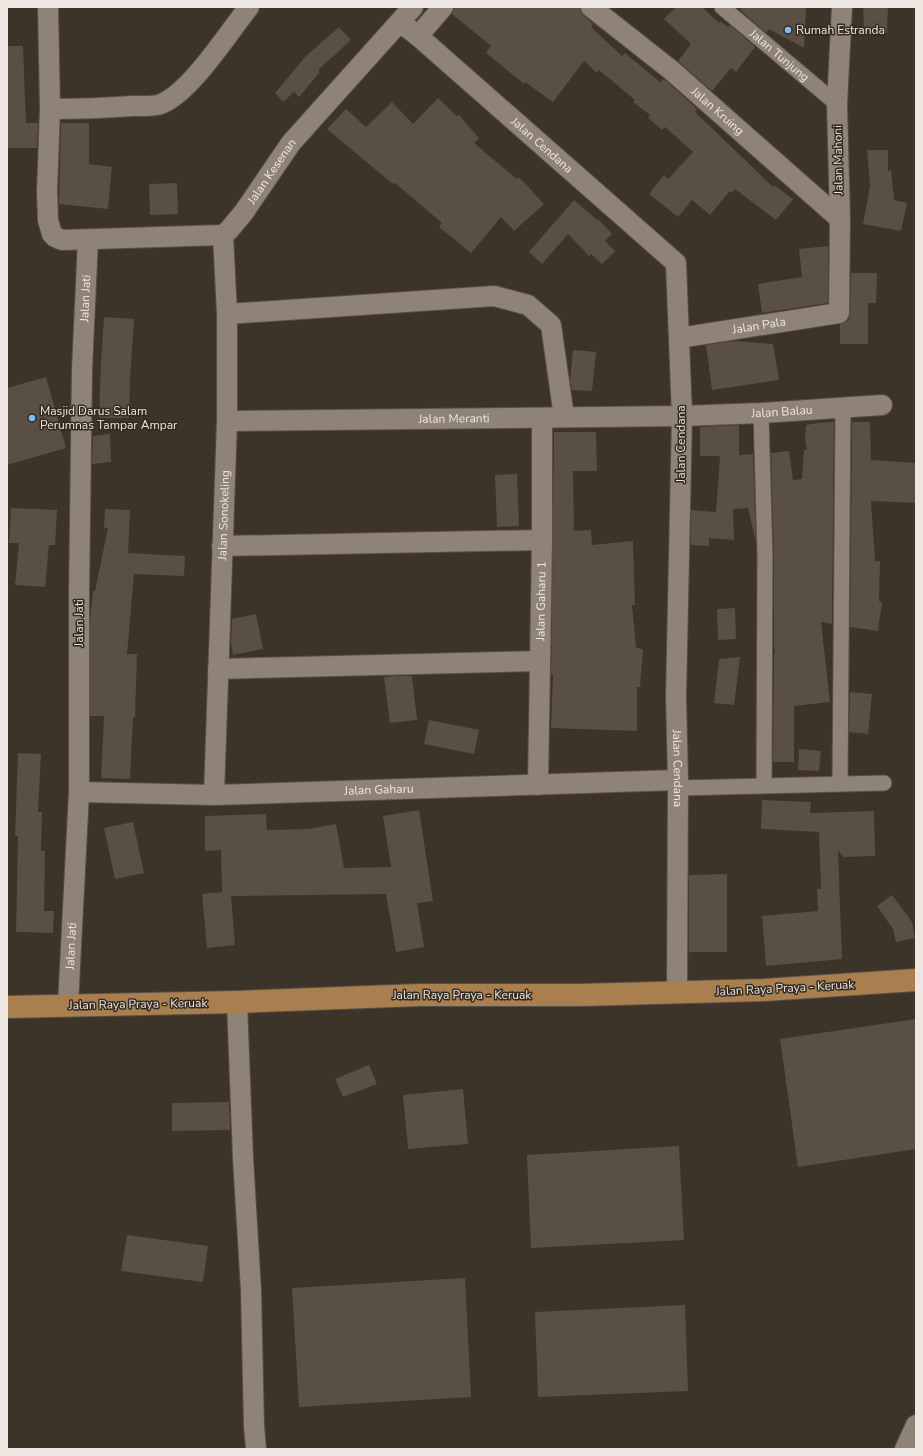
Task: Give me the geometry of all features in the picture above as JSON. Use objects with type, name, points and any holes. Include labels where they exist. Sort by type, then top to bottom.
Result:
[{"type":"main road","name":"Jalan Raya Praya - Keruak","points":[[7,1007],[237,1002],[420,995],[580,995],[764,990],[916,980]]},
{"type":"street","points":[[48,7],[50,109],[47,192],[48,220],[52,234],[58,239],[88,240],[223,235]]},
{"type":"street","points":[[50,109],[109,108],[160,104],[169,100],[202,69],[249,7]]},
{"type":"street","points":[[418,36],[443,7]]},
{"type":"street","name":"Jalan Kruing","points":[[591,7],[671,70],[840,219]]},
{"type":"street","name":"Jalan Tunjung","points":[[722,7],[836,104]]},
{"type":"street","name":"Jalan Mahoni","points":[[839,313],[840,219],[836,104],[842,7]]},
{"type":"street","name":"Jalan Cendana","points":[[406,14],[418,36],[676,263],[682,416],[676,696],[678,784],[677,992]]},
{"type":"street","name":"Jalan Kesenan","points":[[223,235],[244,212],[291,143],[406,14]]},
{"type":"street","name":"Jalan Sonokeling","points":[[214,795],[227,421],[227,314],[223,235]]},
{"type":"street","name":"Jalan Jati","points":[[68,1005],[79,792],[79,596],[82,369],[88,240]]},
{"type":"street","points":[[227,314],[494,296],[528,305],[551,325],[564,417]]},
{"type":"street","name":"Jalan Pala","points":[[679,338],[839,313]]},
{"type":"street","name":"Jalan Balau","points":[[682,416],[761,413],[882,405]]},
{"type":"street","points":[[840,784],[843,407]]},
{"type":"street","points":[[761,413],[765,556],[764,785]]},
{"type":"street","name":"Jalan Meranti","points":[[227,421],[682,416]]},
{"type":"street","name":"Jalan Gaharu 1","points":[[538,785],[542,540],[542,418]]},
{"type":"street","points":[[222,546],[542,540]]},
{"type":"street","points":[[218,669],[540,661]]},
{"type":"street","points":[[678,784],[884,784]]},
{"type":"street","name":"Jalan Gaharu","points":[[79,792],[214,795],[538,785],[678,784]]},
{"type":"street","points":[[237,1002],[243,1158],[251,1290],[254,1426],[256,1449]]},
{"type":"street","points":[[906,1449],[916,1425]]},
{"type":"building","points":[[454,7],[580,7],[584,16],[593,24],[591,27],[622,56],[625,53],[660,82],[664,79],[697,109],[695,112],[773,187],[774,185],[793,199],[776,220],[735,189],[731,193],[730,191],[710,215],[692,200],[678,217],[649,194],[664,175],[668,179],[693,152],[665,127],[662,130],[648,118],[650,115],[633,102],[635,100],[599,70],[597,73],[584,61],[553,102],[525,82],[524,84],[486,53],[491,46],[452,14]]},
{"type":"building","points":[[676,7],[702,7],[719,23],[720,21],[728,27],[730,25],[755,47],[736,72],[731,68],[712,91],[678,61],[691,44],[664,19]]},
{"type":"building","name":"Rumah Estranda","points":[[742,7],[806,7],[804,48],[769,29],[766,33],[740,10]]},
{"type":"building","points":[[863,7],[888,7],[887,33],[864,34]]},
{"type":"building","points":[[339,27],[351,40],[318,70],[320,72],[299,97],[294,92],[283,102],[275,93],[306,56]]},
{"type":"building","points":[[7,46],[23,46],[26,123],[38,123],[37,148],[7,148]]},
{"type":"building","points":[[438,98],[457,116],[459,115],[479,138],[474,143],[517,179],[519,177],[544,204],[514,231],[501,217],[471,253],[439,227],[442,223],[395,183],[393,184],[327,129],[346,109],[366,127],[392,102],[413,124]]},
{"type":"building","points":[[61,123],[89,123],[89,164],[112,167],[108,209],[59,204]]},
{"type":"building","points":[[867,150],[888,150],[888,171],[891,170],[894,200],[907,203],[901,231],[863,224],[870,186]]},
{"type":"building","points":[[177,183],[178,214],[150,215],[149,184]]},
{"type":"building","points":[[574,200],[597,220],[598,219],[612,234],[605,241],[615,251],[602,264],[591,254],[589,256],[568,234],[542,264],[529,252]]},
{"type":"building","points":[[828,246],[828,303],[762,313],[758,284],[802,277],[799,249]]},
{"type":"building","points":[[851,273],[877,273],[876,303],[868,303],[868,344],[840,344],[840,324],[849,319],[850,313]]},
{"type":"building","points":[[104,317],[134,319],[129,418],[99,418]]},
{"type":"building","points":[[733,341],[773,344],[779,380],[712,390],[706,345]]},
{"type":"building","points":[[573,350],[596,352],[592,391],[572,390],[570,381]]},
{"type":"building","name":"Masjid Darus Salam Perumnas Tampar Ampar","points":[[46,377],[66,448],[7,465],[7,388]]},
{"type":"building","points":[[834,422],[832,624],[821,622],[830,702],[794,706],[794,762],[773,762],[775,653],[771,453],[789,451],[793,480],[802,479],[804,450],[807,450],[805,439],[806,425]]},
{"type":"building","points":[[852,422],[870,422],[871,460],[916,463],[916,503],[871,501],[875,561],[880,561],[879,601],[882,602],[878,631],[850,627]]},
{"type":"building","points":[[739,425],[739,455],[753,454],[756,542],[748,508],[733,509],[734,540],[709,538],[709,546],[691,545],[691,510],[716,512],[720,456],[700,456],[700,427]]},
{"type":"building","points":[[554,432],[596,432],[597,471],[573,471],[574,531],[591,530],[592,545],[633,541],[635,605],[632,605],[636,648],[643,649],[640,687],[637,687],[637,731],[551,728],[553,675],[551,675]]},
{"type":"building","points":[[110,434],[111,462],[92,464],[93,436]]},
{"type":"building","points":[[517,474],[519,526],[497,527],[495,475]]},
{"type":"building","points":[[11,508],[57,510],[55,545],[49,545],[45,587],[15,585],[19,543],[9,543]]},
{"type":"building","points":[[105,509],[130,510],[128,553],[185,556],[184,576],[134,574],[127,654],[137,654],[135,717],[133,717],[130,779],[101,778],[104,716],[90,716],[90,621],[93,591],[95,591],[108,528],[104,528]]},
{"type":"building","points":[[735,608],[736,639],[718,640],[717,609]]},
{"type":"building","points":[[256,614],[263,649],[233,655],[231,642],[232,619]]},
{"type":"building","points":[[740,657],[734,705],[714,703],[719,659]]},
{"type":"building","points":[[412,676],[417,720],[390,723],[384,677]]},
{"type":"building","points":[[850,692],[872,694],[868,734],[849,732]]},
{"type":"building","points":[[429,720],[479,730],[474,754],[424,744]]},
{"type":"building","points":[[799,749],[821,751],[819,771],[798,770]]},
{"type":"building","points":[[18,753],[41,754],[38,812],[42,812],[41,851],[45,851],[44,911],[54,911],[53,933],[16,932],[18,836],[15,836]]},
{"type":"building","points":[[762,800],[811,802],[810,813],[874,811],[875,856],[843,857],[838,850],[842,959],[766,966],[762,916],[818,911],[817,889],[821,889],[819,832],[761,829]]},
{"type":"building","points":[[419,810],[433,901],[417,903],[424,947],[396,952],[386,894],[231,896],[235,945],[207,948],[202,894],[222,892],[221,850],[205,851],[205,816],[266,814],[267,830],[309,829],[336,824],[344,868],[391,867],[383,816]]},
{"type":"building","points":[[133,822],[144,873],[115,879],[104,828]]},
{"type":"building","points":[[727,874],[727,952],[689,952],[689,875]]},
{"type":"building","points":[[892,895],[912,922],[915,938],[896,942],[893,929],[877,906]]},
{"type":"building","points":[[916,1019],[916,1149],[798,1167],[780,1039]]},
{"type":"building","points":[[369,1065],[377,1084],[343,1097],[335,1079]]},
{"type":"building","points":[[463,1089],[468,1144],[408,1149],[403,1095]]},
{"type":"building","points":[[229,1102],[230,1130],[172,1131],[172,1103]]},
{"type":"building","points":[[679,1146],[684,1240],[531,1248],[527,1155]]},
{"type":"building","points":[[127,1235],[208,1246],[203,1282],[121,1271]]},
{"type":"building","points":[[465,1278],[471,1397],[299,1407],[292,1288]]},
{"type":"building","points":[[685,1305],[688,1391],[538,1397],[535,1312]]},
{"type":"place","name":"Rumah Estranda","points":[[788,30]]},
{"type":"place","name":"Masjid Darus Salam Perumnas Tampar Ampar","points":[[32,418]]}]
